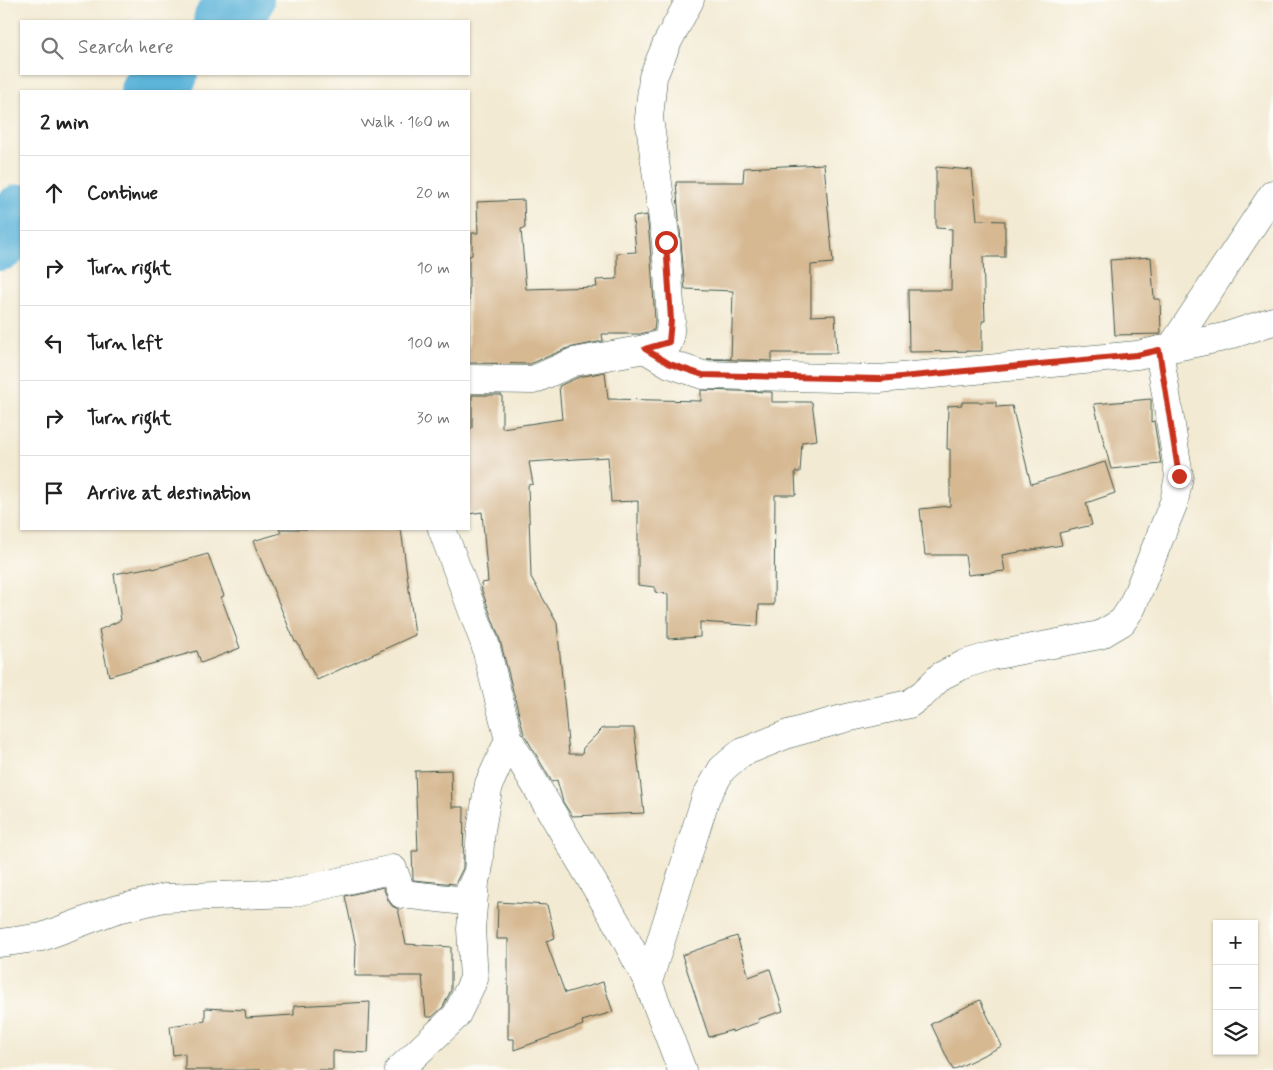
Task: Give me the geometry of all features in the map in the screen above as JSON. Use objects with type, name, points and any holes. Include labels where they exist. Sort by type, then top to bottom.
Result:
[{"type":"street","points":[[470,379],[532,380],[574,362],[645,349],[669,342],[671,320],[666,242],[649,118],[653,77],[667,43],[690,0]]},
{"type":"street","points":[[648,982],[706,797],[722,769],[740,753],[788,734],[846,718],[909,704],[924,693],[941,676],[964,664],[991,656],[1100,635],[1122,622],[1132,607],[1174,502],[1177,489],[1179,476],[1165,349],[1273,194]]},
{"type":"street","points":[[645,349],[670,364],[703,375],[880,379],[1137,355],[1224,337],[1273,321]]},
{"type":"street","points":[[442,530],[485,644],[509,740],[621,930],[648,982],[682,1070]]},
{"type":"street","points":[[0,943],[42,937],[114,910],[164,898],[291,893],[393,869],[402,894],[465,901],[478,872],[481,830],[489,784],[509,740]]},
{"type":"street","points":[[399,1070],[456,1016],[474,979],[471,929],[475,881]]},
{"type":"building","points":[[824,164],[833,263],[811,265],[811,316],[835,315],[837,353],[772,353],[772,361],[707,359],[731,359],[733,291],[685,289],[676,182],[743,182],[744,168]]},
{"type":"building","points":[[936,167],[972,170],[977,220],[1005,221],[1005,257],[983,257],[985,321],[982,321],[982,351],[909,352],[908,290],[951,290],[952,229],[936,228]]},
{"type":"building","points":[[524,200],[525,228],[521,229],[526,289],[597,287],[596,280],[617,279],[617,253],[636,252],[633,217],[647,215],[655,320],[654,330],[640,334],[602,334],[603,341],[568,348],[530,364],[470,363],[470,256],[472,255],[472,233],[478,233],[477,202]]},
{"type":"building","points":[[1151,257],[1154,299],[1160,299],[1161,334],[1115,335],[1110,260]]},
{"type":"building","points":[[605,372],[608,399],[701,401],[701,390],[772,392],[772,402],[812,402],[817,440],[802,442],[800,472],[795,472],[796,495],[775,495],[774,605],[759,605],[758,626],[700,622],[700,637],[668,639],[668,594],[655,592],[655,587],[638,585],[638,501],[611,502],[608,457],[529,462],[533,484],[528,485],[531,577],[557,623],[569,754],[582,754],[583,748],[603,728],[634,728],[644,813],[572,816],[563,802],[557,780],[552,782],[524,734],[500,640],[482,591],[481,583],[488,582],[482,512],[470,514],[472,395],[502,395],[502,428],[562,419],[559,386],[579,377]]},
{"type":"building","points":[[1151,399],[1151,422],[1154,421],[1161,464],[1111,469],[1094,404]]},
{"type":"building","points":[[962,402],[996,402],[996,407],[1012,406],[1031,484],[1105,462],[1115,493],[1086,503],[1092,525],[1059,533],[1062,545],[1002,555],[1005,571],[968,575],[965,555],[925,555],[920,509],[950,506],[950,449],[947,449],[948,406],[962,405]]},
{"type":"building","points":[[280,530],[401,530],[415,635],[317,680],[297,642],[295,642],[253,541],[281,533]]},
{"type":"building","points":[[208,554],[224,596],[221,597],[240,648],[201,663],[197,651],[109,676],[99,630],[121,620],[114,574],[152,567],[153,569]]},
{"type":"building","points":[[451,770],[452,807],[464,807],[463,868],[455,884],[413,880],[412,851],[418,851],[415,771]]},
{"type":"building","points":[[383,887],[392,906],[398,909],[406,944],[451,947],[451,990],[443,1007],[432,1017],[426,1017],[422,976],[355,976],[356,947],[345,896]]},
{"type":"building","points":[[498,902],[547,905],[555,938],[546,941],[565,993],[603,982],[613,1012],[582,1021],[583,1025],[514,1050],[514,1039],[508,1039],[508,939],[497,939]]},
{"type":"building","points":[[737,936],[749,977],[770,969],[783,1011],[758,1019],[759,1022],[732,1032],[732,1030],[709,1037],[682,955]]},
{"type":"building","points":[[980,1000],[1002,1046],[953,1070],[931,1024]]},
{"type":"building","points":[[370,1002],[368,1053],[333,1051],[333,1070],[185,1070],[185,1053],[173,1055],[170,1026],[205,1021],[205,1008],[245,1010],[246,1018],[294,1015],[294,1006]]},
{"type":"waterway","points":[[224,20],[244,0]]},
{"type":"waterway","points":[[151,90],[167,75]]},
{"type":"waterway","points":[[0,241],[20,215]]},
{"type":"route","points":[[666,242],[671,320],[669,342],[645,349],[670,364],[703,375],[880,379],[1137,355],[1159,350],[1179,476]]}]
